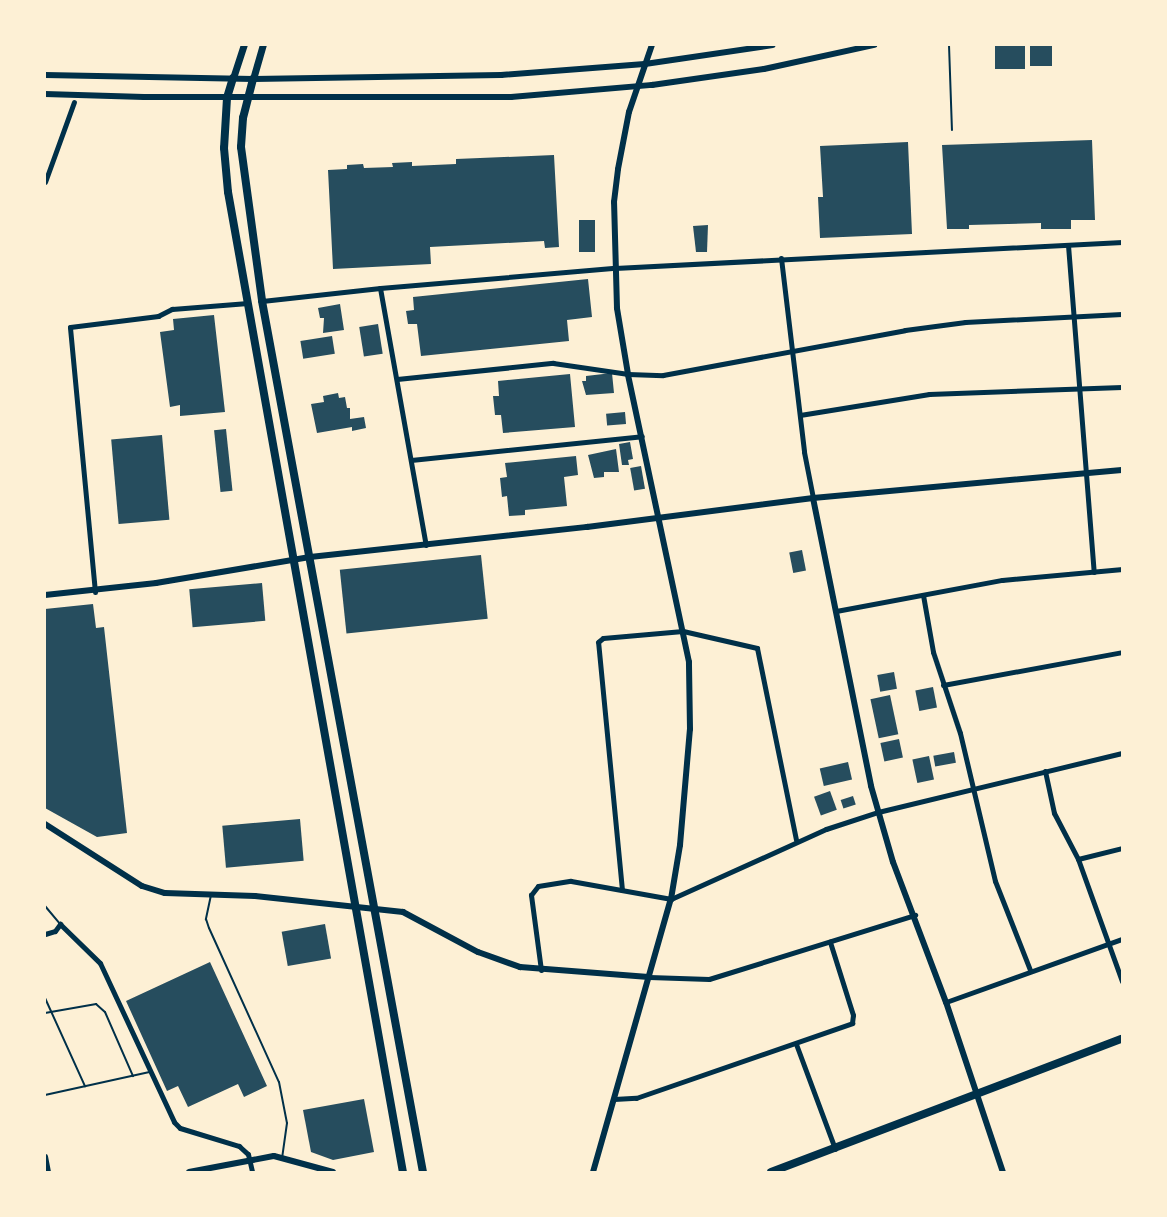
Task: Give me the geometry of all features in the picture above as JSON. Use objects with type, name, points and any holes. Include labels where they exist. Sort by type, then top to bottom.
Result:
[{"type":"main road","points":[[263,45],[243,118],[241,147],[262,302],[423,1172]]},
{"type":"main road","points":[[243,47],[227,98],[225,168],[292,559],[404,1172]]},
{"type":"main road","points":[[771,1172],[1122,1039]]},
{"type":"street","points":[[592,1172],[672,899],[681,834],[690,729],[689,662],[628,374],[617,308],[614,202],[618,169],[629,112],[652,45]]},
{"type":"street","points":[[45,75],[253,79],[501,75],[645,64],[773,45]]},
{"type":"street","points":[[45,94],[227,98],[248,96],[511,97],[637,87],[764,69],[874,45]]},
{"type":"street","points":[[45,182],[74,102]]},
{"type":"street","points":[[262,302],[380,288],[615,268],[1122,242]]},
{"type":"street","points":[[1068,245],[1094,572]]},
{"type":"street","points":[[781,258],[791,350],[813,498],[863,753],[893,862],[915,915],[946,1002],[1003,1172]]},
{"type":"street","points":[[380,288],[426,545]]},
{"type":"street","points":[[95,591],[70,327],[158,316],[172,309],[248,303]]},
{"type":"street","points":[[397,379],[534,364],[574,365],[628,374],[663,375],[702,370],[791,350],[946,324],[1122,314]]},
{"type":"street","points":[[800,415],[929,394],[1122,387]]},
{"type":"street","points":[[411,460],[642,436]]},
{"type":"street","points":[[45,595],[95,591],[292,559],[659,518],[813,498],[1122,470]]},
{"type":"street","points":[[836,611],[1002,580],[1122,569]]},
{"type":"street","points":[[923,595],[933,652],[960,733],[995,880],[1030,970]]},
{"type":"street","points":[[622,890],[598,642],[603,638],[683,631],[757,648],[796,840]]},
{"type":"street","points":[[943,685],[1122,652]]},
{"type":"street","points":[[541,970],[531,895],[538,886],[571,882],[672,899],[796,840],[878,812],[1122,753]]},
{"type":"street","points":[[1045,771],[1054,813],[1078,859],[1122,981]]},
{"type":"street","points":[[45,824],[142,886],[165,893],[255,896],[355,906],[412,915],[478,952],[520,967],[541,970],[709,979],[915,915]]},
{"type":"street","points":[[1078,859],[1122,848]]},
{"type":"street","points":[[45,934],[55,931],[60,924],[100,963],[174,1122],[180,1128],[239,1146],[248,1154],[252,1172]]},
{"type":"street","points":[[946,1002],[1030,970],[1122,939]]},
{"type":"street","points":[[614,1098],[636,1098],[852,1023],[853,1015],[830,942]]},
{"type":"street","points":[[796,1044],[835,1149]]},
{"type":"street","points":[[45,1156],[48,1172]]},
{"type":"street","points":[[189,1172],[249,1159],[282,1157],[333,1172]]},
{"type":"lane","points":[[949,45],[952,130]]},
{"type":"lane","points":[[211,895],[206,919],[209,928],[279,1082],[287,1123],[282,1157]]},
{"type":"lane","points":[[45,906],[60,924]]},
{"type":"lane","points":[[45,999],[86,1086]]},
{"type":"lane","points":[[45,1013],[96,1004],[105,1012],[133,1076]]},
{"type":"lane","points":[[45,1095],[150,1072]]},
{"type":"building","points":[[995,45],[1025,45],[1025,69],[995,69]]},
{"type":"building","points":[[1030,45],[1052,45],[1052,66],[1030,66]]},
{"type":"building","points":[[1092,140],[1095,220],[1071,220],[1071,229],[1041,229],[1041,223],[969,225],[969,229],[947,229],[942,145]]},
{"type":"building","points":[[908,142],[912,234],[820,238],[818,197],[823,197],[820,146]]},
{"type":"building","points":[[554,155],[559,247],[545,248],[544,241],[430,247],[431,264],[333,269],[328,170],[347,169],[347,165],[363,164],[364,168],[393,167],[392,163],[412,162],[412,166],[456,164],[456,159]]},
{"type":"building","points":[[579,220],[595,220],[595,252],[579,252]]},
{"type":"building","points":[[708,225],[707,252],[696,252],[693,226]]},
{"type":"building","points":[[588,279],[592,317],[567,320],[569,341],[421,356],[417,324],[408,324],[406,311],[414,310],[413,297]]},
{"type":"building","points":[[340,304],[344,330],[323,333],[324,318],[320,318],[318,308]]},
{"type":"building","points":[[214,315],[225,412],[180,416],[180,405],[170,407],[160,332],[174,330],[173,319]]},
{"type":"building","points":[[378,324],[383,354],[364,357],[359,327]]},
{"type":"building","points":[[332,336],[335,354],[303,359],[300,341]]},
{"type":"building","points":[[612,373],[614,393],[586,395],[582,381],[586,381],[586,376]]},
{"type":"building","points":[[570,374],[575,427],[503,433],[501,415],[495,415],[493,396],[499,396],[498,381]]},
{"type":"building","points":[[338,393],[339,398],[345,397],[347,408],[350,408],[350,419],[364,417],[366,428],[352,431],[352,427],[317,433],[311,404],[324,402],[323,396]]},
{"type":"building","points":[[625,412],[626,424],[607,426],[606,414]]},
{"type":"building","points":[[226,429],[232,491],[221,492],[214,430]]},
{"type":"building","points":[[162,435],[169,520],[119,524],[111,439]]},
{"type":"building","points":[[630,442],[633,459],[628,460],[629,465],[622,465],[619,444]]},
{"type":"building","points":[[616,449],[619,472],[604,472],[604,477],[594,478],[588,455]]},
{"type":"building","points":[[576,456],[578,475],[564,477],[567,506],[525,510],[525,515],[509,516],[507,496],[502,497],[500,478],[507,477],[505,463]]},
{"type":"building","points":[[641,466],[645,489],[634,491],[630,468]]},
{"type":"building","points":[[802,550],[806,571],[793,573],[789,552]]},
{"type":"building","points":[[481,555],[488,619],[346,633],[340,570]]},
{"type":"building","points":[[262,583],[265,621],[193,627],[189,589]]},
{"type":"building","points":[[93,604],[96,628],[104,627],[127,833],[97,837],[45,808],[45,609]]},
{"type":"building","points":[[894,672],[897,689],[880,692],[877,675]]},
{"type":"building","points":[[933,687],[937,708],[919,711],[915,690]]},
{"type":"building","points":[[890,695],[898,734],[879,738],[870,699]]},
{"type":"building","points":[[899,739],[903,758],[884,762],[880,743]]},
{"type":"building","points":[[954,752],[956,763],[935,766],[933,756]]},
{"type":"building","points":[[929,756],[934,779],[917,783],[912,760]]},
{"type":"building","points":[[848,762],[852,780],[824,786],[820,769]]},
{"type":"building","points":[[830,791],[837,810],[821,816],[814,797]]},
{"type":"building","points":[[853,796],[856,805],[843,809],[841,800]]},
{"type":"building","points":[[300,819],[304,861],[226,868],[222,826]]},
{"type":"building","points":[[325,924],[331,958],[288,966],[282,932]]},
{"type":"building","points":[[210,962],[267,1086],[244,1097],[238,1084],[188,1107],[178,1086],[167,1091],[126,1001]]},
{"type":"building","points":[[364,1099],[374,1152],[333,1160],[311,1152],[303,1110]]}]
